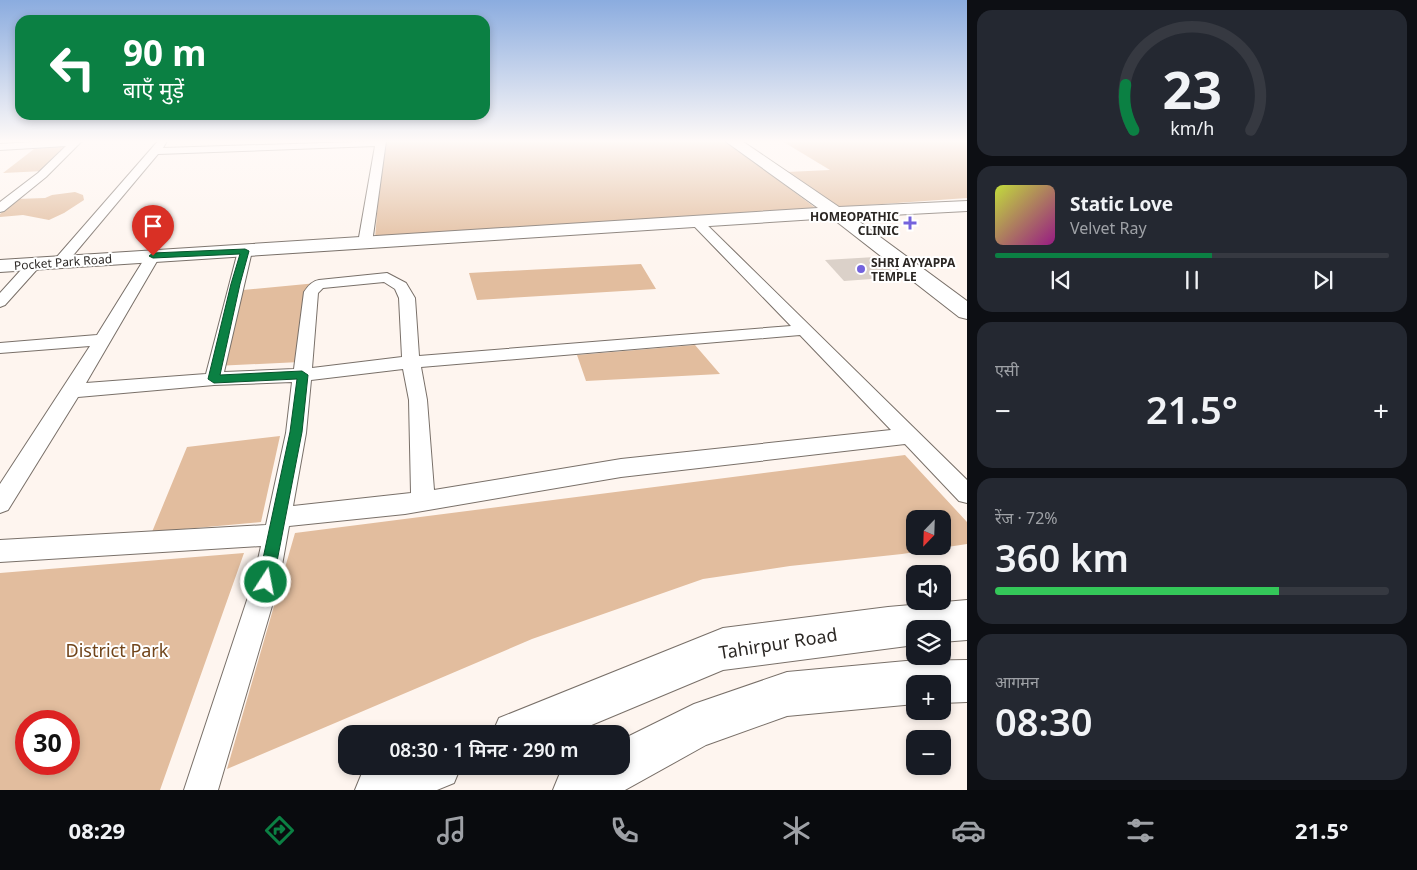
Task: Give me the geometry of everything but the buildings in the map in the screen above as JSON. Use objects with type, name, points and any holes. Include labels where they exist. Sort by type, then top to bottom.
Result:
[{"type":"street","points":[[0,208],[38,178]]},
{"type":"street","points":[[60,262],[132,178]]},
{"type":"street","points":[[365,243],[375,178]]},
{"type":"street","points":[[785,178],[967,312]]},
{"type":"street","name":"Pocket Park Road","points":[[0,266],[696,221],[967,206]]},
{"type":"street","points":[[696,221],[967,494]]},
{"type":"street","points":[[214,379],[245,251]]},
{"type":"street","points":[[0,503],[72,391],[153,256]]},
{"type":"street","points":[[0,302],[35,264]]},
{"type":"street","points":[[202,790],[266,582],[296,432],[311,292],[314,288],[325,282],[387,276],[401,286],[406,298],[411,362],[418,400],[423,500]]},
{"type":"street","points":[[72,391],[214,379],[302,375],[411,362],[804,330]]},
{"type":"street","points":[[0,348],[102,340]]},
{"type":"street","points":[[0,551],[277,526],[621,468],[910,436]]},
{"type":"street","name":"Tahirpur Road","points":[[537,725],[723,649],[888,627],[967,620]]},
{"type":"street","points":[[630,761],[694,727],[787,694],[906,683],[967,681]]},
{"type":"street","points":[[379,790],[415,775]]},
{"type":"street","points":[[577,790],[604,775]]},
{"type":"green space","points":[[380,178],[775,178],[821,212],[375,238]]},
{"type":"green space","points":[[795,178],[967,178],[967,198],[840,207]]},
{"type":"green space","points":[[75,192],[83,195],[84,200],[49,220],[23,215],[0,217],[0,214],[16,199],[45,198],[52,195]]},
{"type":"green space","points":[[641,264],[656,289],[477,300],[469,273]]},
{"type":"green space","points":[[317,283],[300,362],[215,366],[243,290]]},
{"type":"green space","points":[[695,345],[720,374],[586,381],[577,355]]},
{"type":"green space","points":[[280,436],[261,522],[152,532],[187,447]]},
{"type":"green space","points":[[905,455],[967,522],[967,544],[951,546],[951,510],[906,510],[906,553],[790,566],[703,579],[532,639],[227,769],[295,533]]},
{"type":"green space","name":"District Park","points":[[244,553],[160,790],[0,790],[0,573]]},
{"type":"place","name":"HOMEOPATHIC CLINIC","points":[[910,223]]},
{"type":"place","name":"SHRI AYYAPPA TEMPLE","points":[[861,269]]},
{"type":"route","points":[[153,256],[245,251],[214,379],[302,375],[296,432],[266,582]]}]
